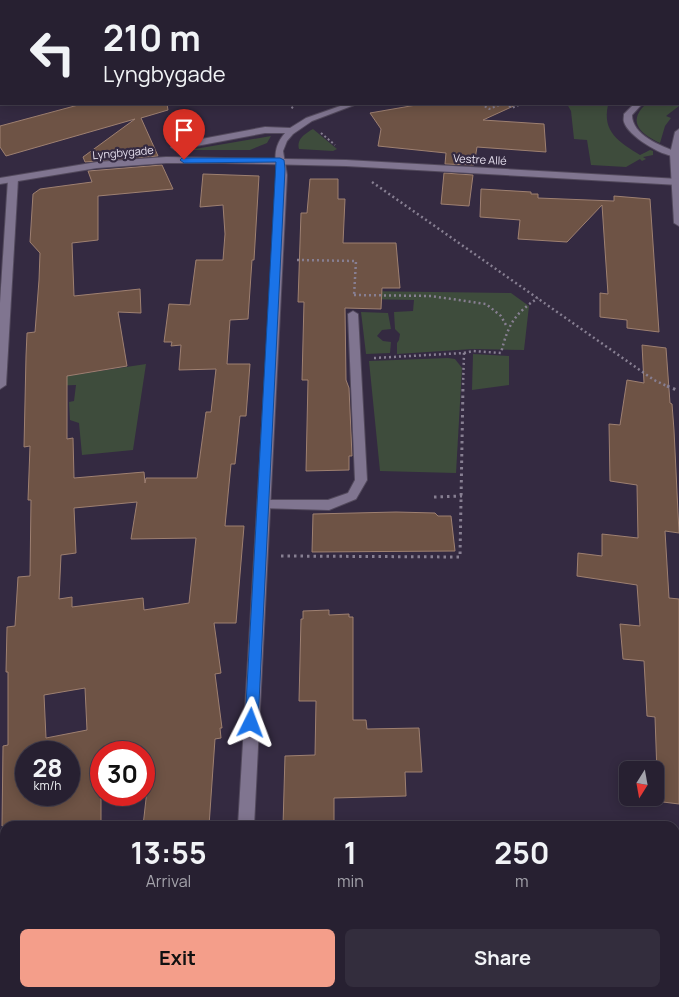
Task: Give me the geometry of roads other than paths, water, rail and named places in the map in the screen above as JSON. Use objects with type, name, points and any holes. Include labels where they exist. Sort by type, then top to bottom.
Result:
[{"type":"street","points":[[175,148],[265,130],[290,130],[307,121],[350,105]]},
{"type":"street","points":[[636,105],[628,114],[628,122],[636,134],[648,143],[674,154]]},
{"type":"street","points":[[246,821],[282,175],[279,152],[290,130]]},
{"type":"street","points":[[679,132],[674,154],[678,182],[679,223]]},
{"type":"street","name":"Vestre Allé","points":[[280,160],[678,182]]},
{"type":"street","name":"Lyngbygade","points":[[0,181],[97,165],[133,162],[280,160]]},
{"type":"street","points":[[0,384],[13,179]]},
{"type":"street","points":[[264,505],[329,505],[352,496],[361,480],[353,314]]}]
